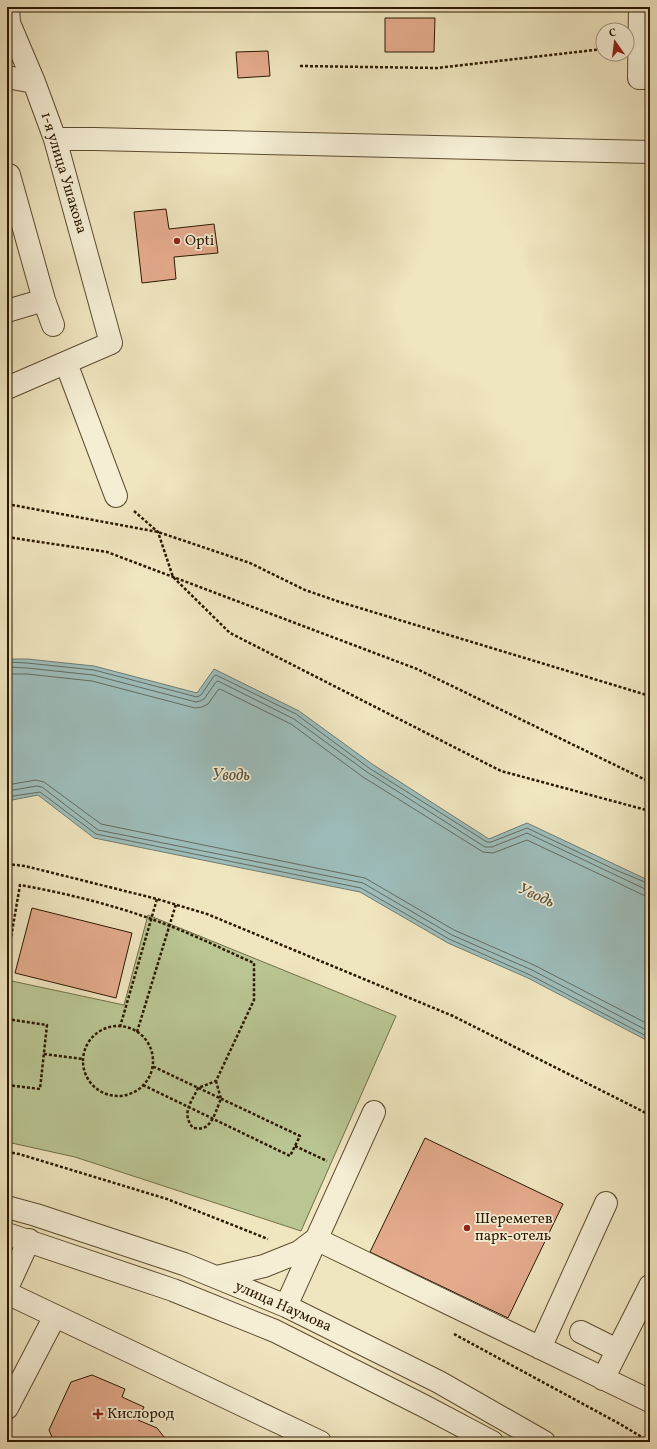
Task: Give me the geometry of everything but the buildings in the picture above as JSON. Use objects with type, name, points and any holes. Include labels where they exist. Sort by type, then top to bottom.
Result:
[{"type":"street","name":"1-я улица Ушакова","points":[[8,7],[10,23],[56,139],[111,343],[66,363]]},
{"type":"street","points":[[640,7],[644,78]]},
{"type":"street","points":[[7,77],[34,82]]},
{"type":"street","points":[[56,139],[650,152]]},
{"type":"street","points":[[9,175],[44,300],[53,325]]},
{"type":"street","points":[[7,311],[44,300]]},
{"type":"street","points":[[7,388],[66,363],[116,496]]},
{"type":"street","points":[[286,1306],[308,1246],[374,1112]]},
{"type":"street","points":[[540,1348],[606,1203]]},
{"type":"street","name":"улица Наумова","points":[[7,1207],[43,1217],[176,1261],[286,1306],[439,1382],[544,1442]]},
{"type":"street","name":"улица Наумова","points":[[7,1234],[29,1240],[173,1290],[275,1330],[492,1442]]},
{"type":"street","points":[[7,1288],[29,1240]]},
{"type":"street","points":[[217,1277],[264,1266],[308,1246],[540,1348],[650,1402]]},
{"type":"street","points":[[603,1379],[650,1286]]},
{"type":"street","points":[[7,1293],[320,1442]]},
{"type":"street","points":[[7,1408],[55,1316]]},
{"type":"street","points":[[581,1332],[617,1350]]},
{"type":"path","points":[[300,66],[436,68],[595,50]]},
{"type":"path","points":[[116,496],[158,532],[173,577],[230,633],[500,771],[650,811]]},
{"type":"path","points":[[7,504],[158,532],[250,563],[305,590],[319,595],[650,696]]},
{"type":"path","points":[[7,537],[107,552],[417,669],[650,782]]},
{"type":"path","points":[[7,864],[25,866],[176,904],[207,914],[453,1016],[650,1115]]},
{"type":"path","points":[[7,960],[20,885],[63,894],[151,919],[254,963],[254,1000],[216,1081],[221,1099],[209,1124],[202,1128],[193,1128],[188,1121],[186,1114],[198,1088],[216,1081]]},
{"type":"path","points":[[120,1027],[157,899]]},
{"type":"path","points":[[137,1032],[176,904]]},
{"type":"path","points":[[7,1019],[47,1025],[40,1089],[7,1085]]},
{"type":"path","points":[[120,1027],[126,1027],[137,1032],[146,1040],[151,1051],[152,1066],[150,1074],[137,1091],[127,1095],[116,1096],[105,1094],[96,1089],[88,1080],[84,1070],[83,1059],[86,1048],[92,1038],[102,1030],[120,1027]]},
{"type":"path","points":[[44,1054],[83,1059]]},
{"type":"path","points":[[143,1085],[290,1156],[300,1136],[152,1066]]},
{"type":"path","points":[[295,1146],[320,1158]]},
{"type":"path","points":[[7,1152],[19,1154],[167,1199],[308,1246]]},
{"type":"path","points":[[447,1331],[650,1442]]},
{"type":"green space","points":[[148,915],[396,1016],[301,1231],[75,1157],[7,1142],[7,980],[124,1005]]},
{"type":"water","name":"Уводь","points":[[7,659],[27,659],[94,666],[197,693],[214,669],[299,711],[372,764],[489,839],[527,823],[650,881],[650,1042],[528,978],[448,943],[360,892],[94,838],[38,795],[7,801]]},
{"type":"place","name":"Opti","points":[[177,241]]},
{"type":"place","name":"Шереметев парк-отель","points":[[467,1228]]},
{"type":"place","name":"Кислород","points":[[98,1414]]}]
